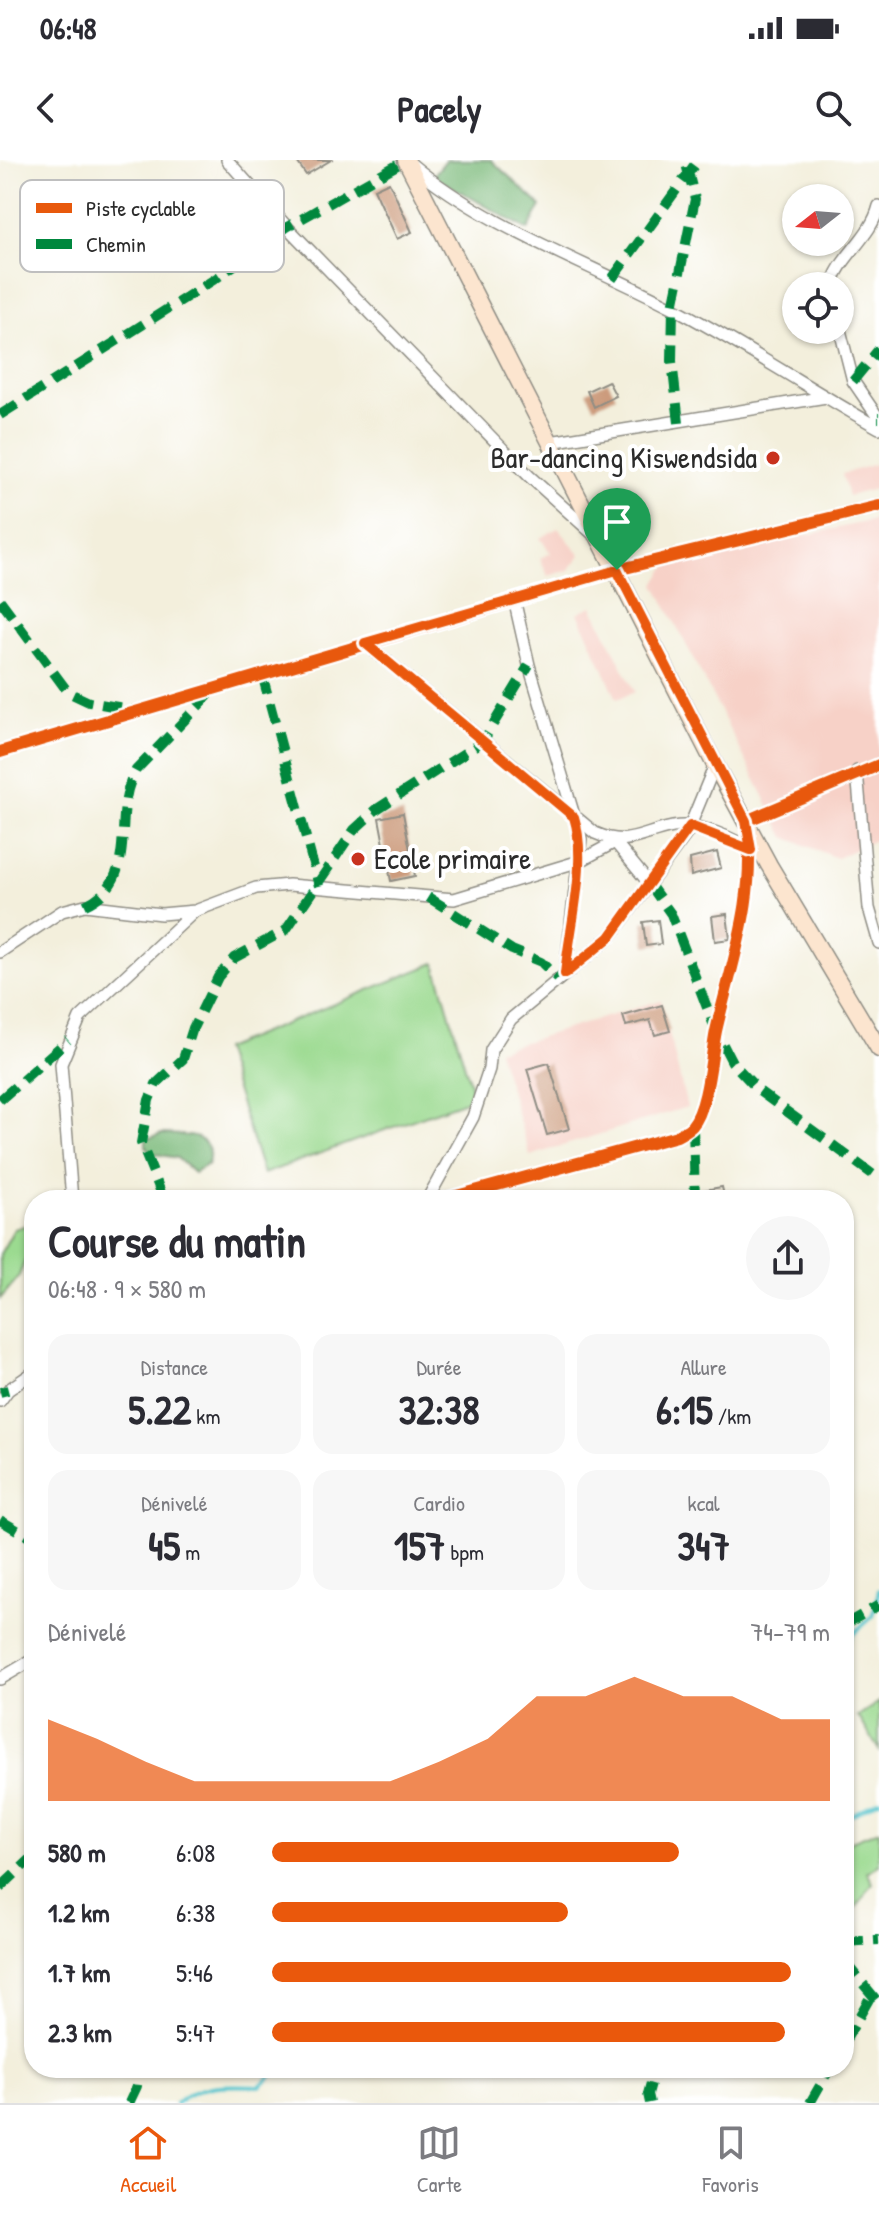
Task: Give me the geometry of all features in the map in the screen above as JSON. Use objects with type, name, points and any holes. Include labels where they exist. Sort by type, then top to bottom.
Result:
[{"type":"main road","points":[[406,160],[715,765],[769,865],[879,1049]]},
{"type":"street","points":[[227,160],[245,180]]},
{"type":"street","points":[[406,160],[436,185],[541,245],[673,307],[879,428]]},
{"type":"street","points":[[837,272],[876,220],[879,206]]},
{"type":"street","points":[[284,224],[518,465],[604,544]]},
{"type":"street","points":[[844,344],[853,381],[879,419]]},
{"type":"street","points":[[550,442],[826,397]]},
{"type":"street","points":[[0,752],[617,570],[879,506]]},
{"type":"street","points":[[514,599],[529,665],[581,839],[565,974]]},
{"type":"street","points":[[365,643],[574,817],[595,833],[615,842],[648,882]]},
{"type":"street","points":[[433,1190],[473,1117],[499,1034],[511,1019],[610,937],[690,826],[715,765]]},
{"type":"street","points":[[479,1190],[677,1136],[693,1125],[701,1104],[716,1031],[743,930],[751,850],[746,821],[857,771],[879,765]]},
{"type":"street","points":[[857,771],[869,908],[879,943]]},
{"type":"street","points":[[0,952],[62,911],[85,905],[161,914],[195,911],[256,888],[289,885],[454,899],[580,861],[615,842],[674,826],[690,826],[751,850],[769,865]]},
{"type":"street","points":[[71,1190],[61,1064],[68,1040],[80,1018],[195,911]]},
{"type":"street","points":[[0,1401],[8,1390],[24,1379]]},
{"type":"street","points":[[0,1679],[24,1665]]},
{"type":"shaded area","points":[[879,463],[879,488],[848,496],[842,474]]},
{"type":"shaded area","points":[[623,503],[647,530],[634,543],[610,517]]},
{"type":"shaded area","points":[[879,519],[879,838],[837,858],[785,837],[655,584],[667,566]]},
{"type":"shaded area","points":[[558,528],[581,555],[569,570],[548,576],[540,558],[551,553],[540,538]]},
{"type":"shaded area","points":[[592,606],[635,692],[617,699],[578,613]]},
{"type":"shaded area","points":[[661,1000],[687,1107],[530,1156],[498,1050]]},
{"type":"green space","points":[[446,160],[491,160],[541,206],[528,230],[433,176]]},
{"type":"green space","points":[[435,963],[474,1098],[263,1174],[223,1049]]},
{"type":"green space","points":[[161,1134],[188,1135],[203,1141],[209,1154],[208,1164],[194,1173],[177,1158],[151,1153],[146,1139]]},
{"type":"green space","points":[[24,1226],[24,1263],[18,1278],[0,1299],[0,1254],[14,1229]]},
{"type":"green space","points":[[879,1702],[879,1750],[858,1716]]},
{"type":"green space","points":[[879,1830],[879,1865],[867,1872],[873,1883],[854,1911],[854,1840]]},
{"type":"building","points":[[296,160],[331,160],[306,175]]},
{"type":"building","points":[[389,182],[412,232],[397,239],[374,189]]},
{"type":"building","points":[[608,381],[616,396],[594,407],[587,391]]},
{"type":"building","points":[[403,813],[415,876],[391,881],[379,818]]},
{"type":"building","points":[[717,852],[721,868],[691,876],[690,859]]},
{"type":"building","points":[[727,914],[730,939],[715,941],[712,916]]},
{"type":"building","points":[[658,920],[661,944],[646,946],[643,922]]},
{"type":"building","points":[[662,1005],[670,1031],[655,1035],[650,1020],[626,1026],[623,1016]]},
{"type":"building","points":[[549,1063],[569,1129],[547,1135],[527,1069]]},
{"type":"waterway","points":[[854,1633],[873,1616],[879,1590]]},
{"type":"waterway","points":[[854,1814],[879,1800]]},
{"type":"waterway","points":[[176,2103],[205,2088],[260,2086],[269,2078]]},
{"type":"marked path","points":[[284,229],[406,160]]},
{"type":"marked path","points":[[679,423],[672,361],[673,307],[695,199],[685,160]]},
{"type":"marked path","points":[[612,279],[698,160]]},
{"type":"marked path","points":[[0,415],[225,272]]},
{"type":"marked path","points":[[853,381],[879,349]]},
{"type":"marked path","points":[[0,600],[68,692],[89,702],[135,710]]},
{"type":"marked path","points":[[160,1190],[141,1143],[149,1100],[156,1084],[183,1059],[193,1028],[218,977],[234,958],[286,930],[354,830],[377,809],[483,741],[529,665]]},
{"type":"marked path","points":[[262,674],[319,886]]},
{"type":"marked path","points":[[85,905],[103,893],[114,879],[120,863],[128,788],[136,770],[210,694]]},
{"type":"marked path","points":[[648,882],[671,914],[716,1031],[732,1062],[759,1091],[879,1179]]},
{"type":"marked path","points":[[428,897],[512,950],[541,962],[558,979]]},
{"type":"marked path","points":[[0,1100],[68,1040]]},
{"type":"marked path","points":[[693,1125],[695,1190]]},
{"type":"marked path","points":[[0,1392],[8,1390]]},
{"type":"marked path","points":[[0,1520],[24,1534]]},
{"type":"marked path","points":[[854,1619],[879,1605]]},
{"type":"marked path","points":[[0,1888],[24,1865]]},
{"type":"marked path","points":[[854,1941],[879,1940]]},
{"type":"marked path","points":[[854,1973],[879,2003]]},
{"type":"marked path","points":[[854,2026],[872,1994]]},
{"type":"marked path","points":[[129,2103],[138,2078]]},
{"type":"marked path","points":[[650,2103],[648,2094],[652,2078]]},
{"type":"marked path","points":[[810,2103],[824,2078]]},
{"type":"cycle path","points":[[0,752],[617,570],[879,506]]},
{"type":"cycle path","points":[[479,1190],[677,1136],[691,1127],[702,1107],[716,1031],[742,927],[749,875],[746,821],[879,765]]},
{"type":"place","name":"Bar-dancing Kiswendsida","points":[[773,458]]},
{"type":"place","name":"Ecole primaire","points":[[358,859]]},
{"type":"route","points":[[617,570],[746,821],[751,850],[690,826],[610,937],[565,974],[580,861],[581,839],[574,817],[365,643],[617,570]]}]
